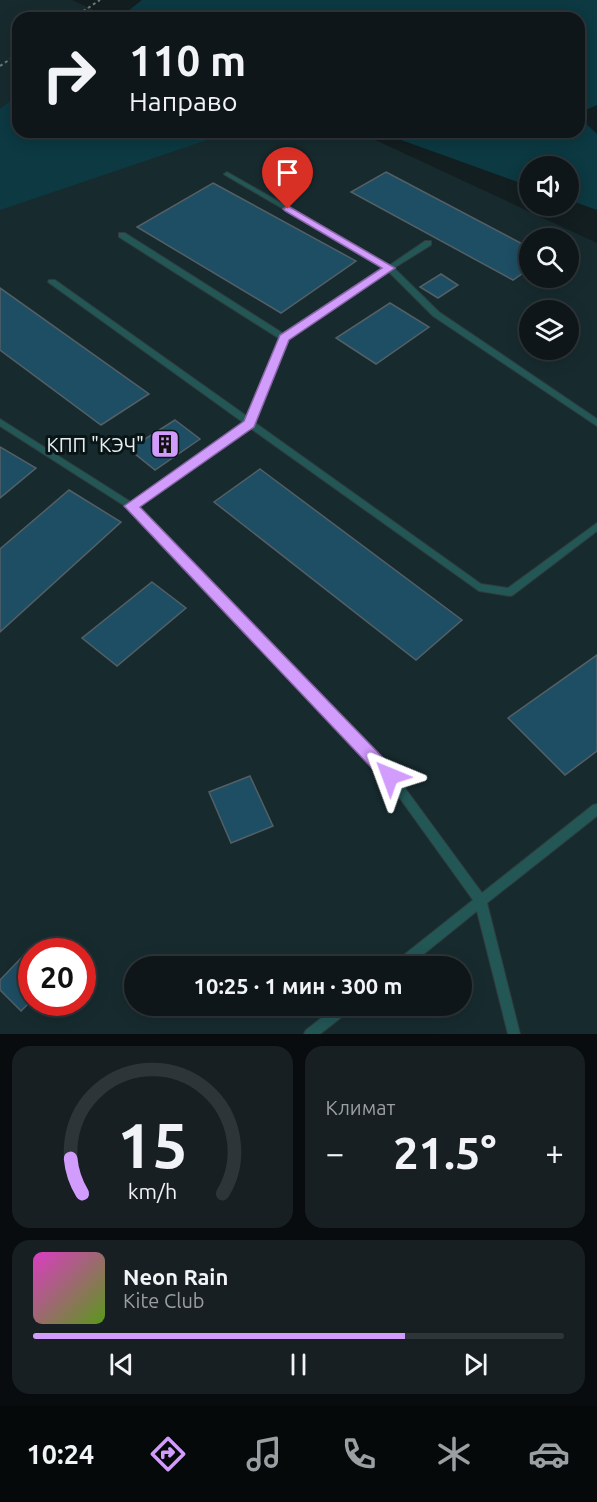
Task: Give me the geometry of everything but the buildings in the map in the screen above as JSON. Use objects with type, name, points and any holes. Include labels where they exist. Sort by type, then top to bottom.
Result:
[{"type":"lane","points":[[227,174],[390,268],[436,314],[597,423]]},
{"type":"lane","points":[[123,235],[284,338]]},
{"type":"lane","points":[[131,506],[249,424],[284,338],[428,243]]},
{"type":"lane","points":[[52,282],[479,587],[510,592],[597,526]]},
{"type":"lane","points":[[0,422],[131,506],[390,776],[481,902],[514,1034]]},
{"type":"lane","points":[[412,956],[597,808]]},
{"type":"lane","points":[[310,1034],[334,1016]]},
{"type":"path","points":[[82,12],[100,0]]},
{"type":"shaded area","points":[[0,0],[72,0],[98,12],[12,12],[12,138],[371,138],[519,207],[519,216],[539,216],[565,228],[519,228],[519,288],[579,288],[579,235],[597,243],[597,1034],[0,1034]]},
{"type":"shaded area","points":[[142,0],[597,0],[597,105],[585,110],[585,12],[127,12]]},
{"type":"shaded area","points":[[12,100],[12,138],[213,138],[0,210],[0,109]]},
{"type":"shaded area","points":[[585,123],[597,134],[597,210],[579,204],[579,156],[519,156],[519,182],[396,138],[585,138]]},
{"type":"place","name":"КПП \"КЭЧ\"","points":[[165,444]]},
{"type":"route","points":[[288,209],[390,268],[284,338],[249,424],[131,506],[390,776]]}]
